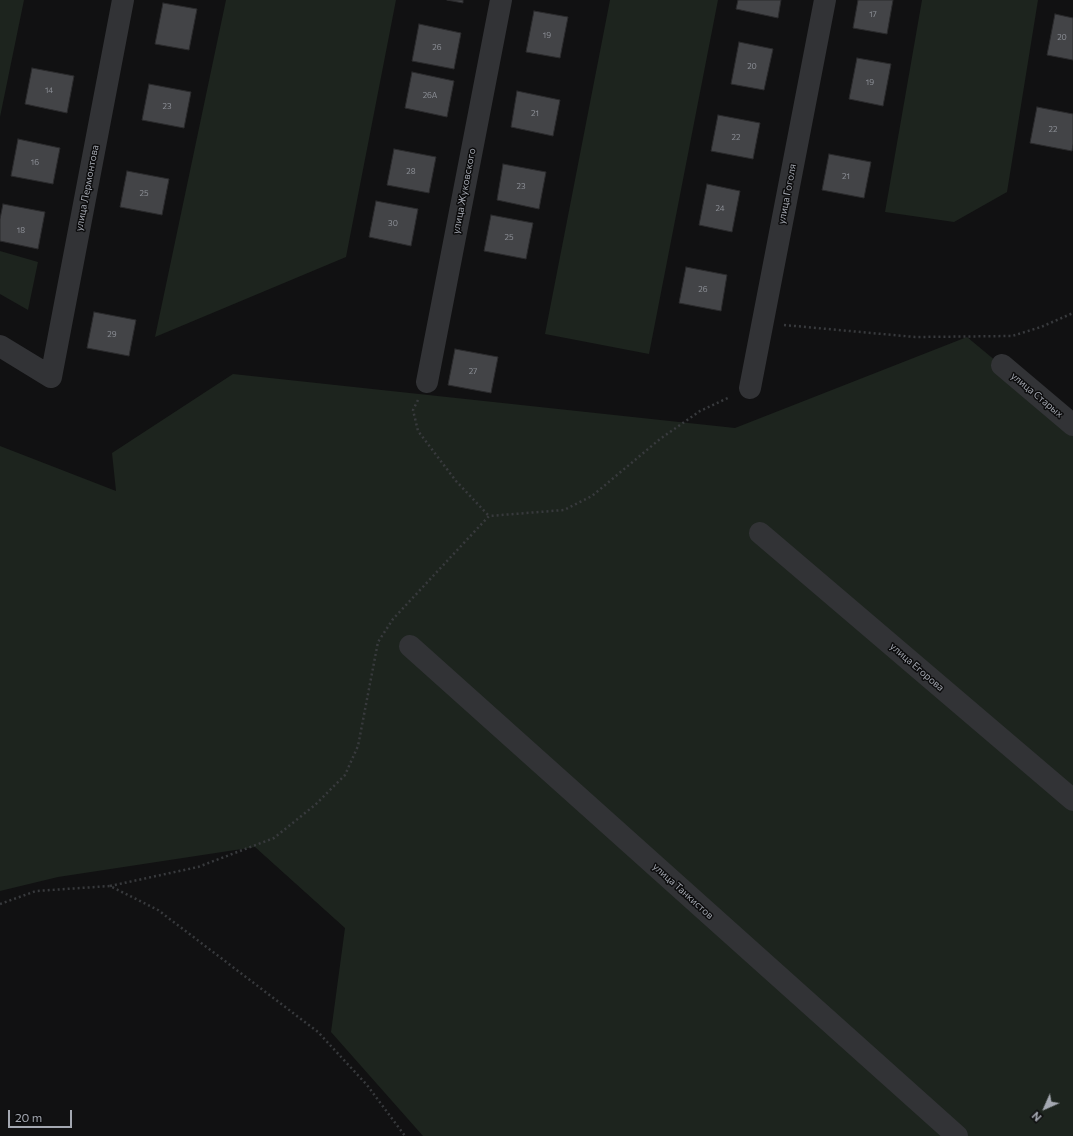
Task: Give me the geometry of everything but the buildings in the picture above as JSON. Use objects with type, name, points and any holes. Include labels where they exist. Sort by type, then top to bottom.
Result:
[{"type":"street","name":"улица Лермонтова","points":[[0,346],[51,377],[123,0]]},
{"type":"street","name":"улица Жуковского","points":[[427,382],[501,0]]},
{"type":"street","name":"улица Гоголя","points":[[750,388],[825,0]]},
{"type":"street","name":"улица Старых","points":[[1002,365],[1073,425]]},
{"type":"street","name":"улица Егорова","points":[[760,533],[1073,800]]},
{"type":"street","name":"улица Танкистов","points":[[410,646],[957,1136]]},
{"type":"path","points":[[762,323],[915,337],[1012,336],[1041,327],[1073,313]]},
{"type":"path","points":[[427,382],[413,410],[418,431],[456,481],[489,516]]},
{"type":"path","points":[[0,904],[36,891],[110,886],[158,910],[318,1032],[367,1085],[405,1136]]},
{"type":"shaded area","points":[[0,0],[24,0],[0,117]]},
{"type":"shaded area","points":[[226,0],[396,0],[346,257],[155,337]]},
{"type":"shaded area","points":[[610,0],[718,0],[649,354],[545,334]]},
{"type":"shaded area","points":[[922,0],[1038,0],[1007,192],[954,222],[885,212]]},
{"type":"shaded area","points":[[0,251],[38,262],[28,310],[0,294]]},
{"type":"shaded area","points":[[967,337],[1073,425],[1073,1136],[423,1136],[331,1032],[345,928],[255,847],[58,877],[0,891],[0,446],[116,491],[112,453],[233,374],[735,428]]}]
